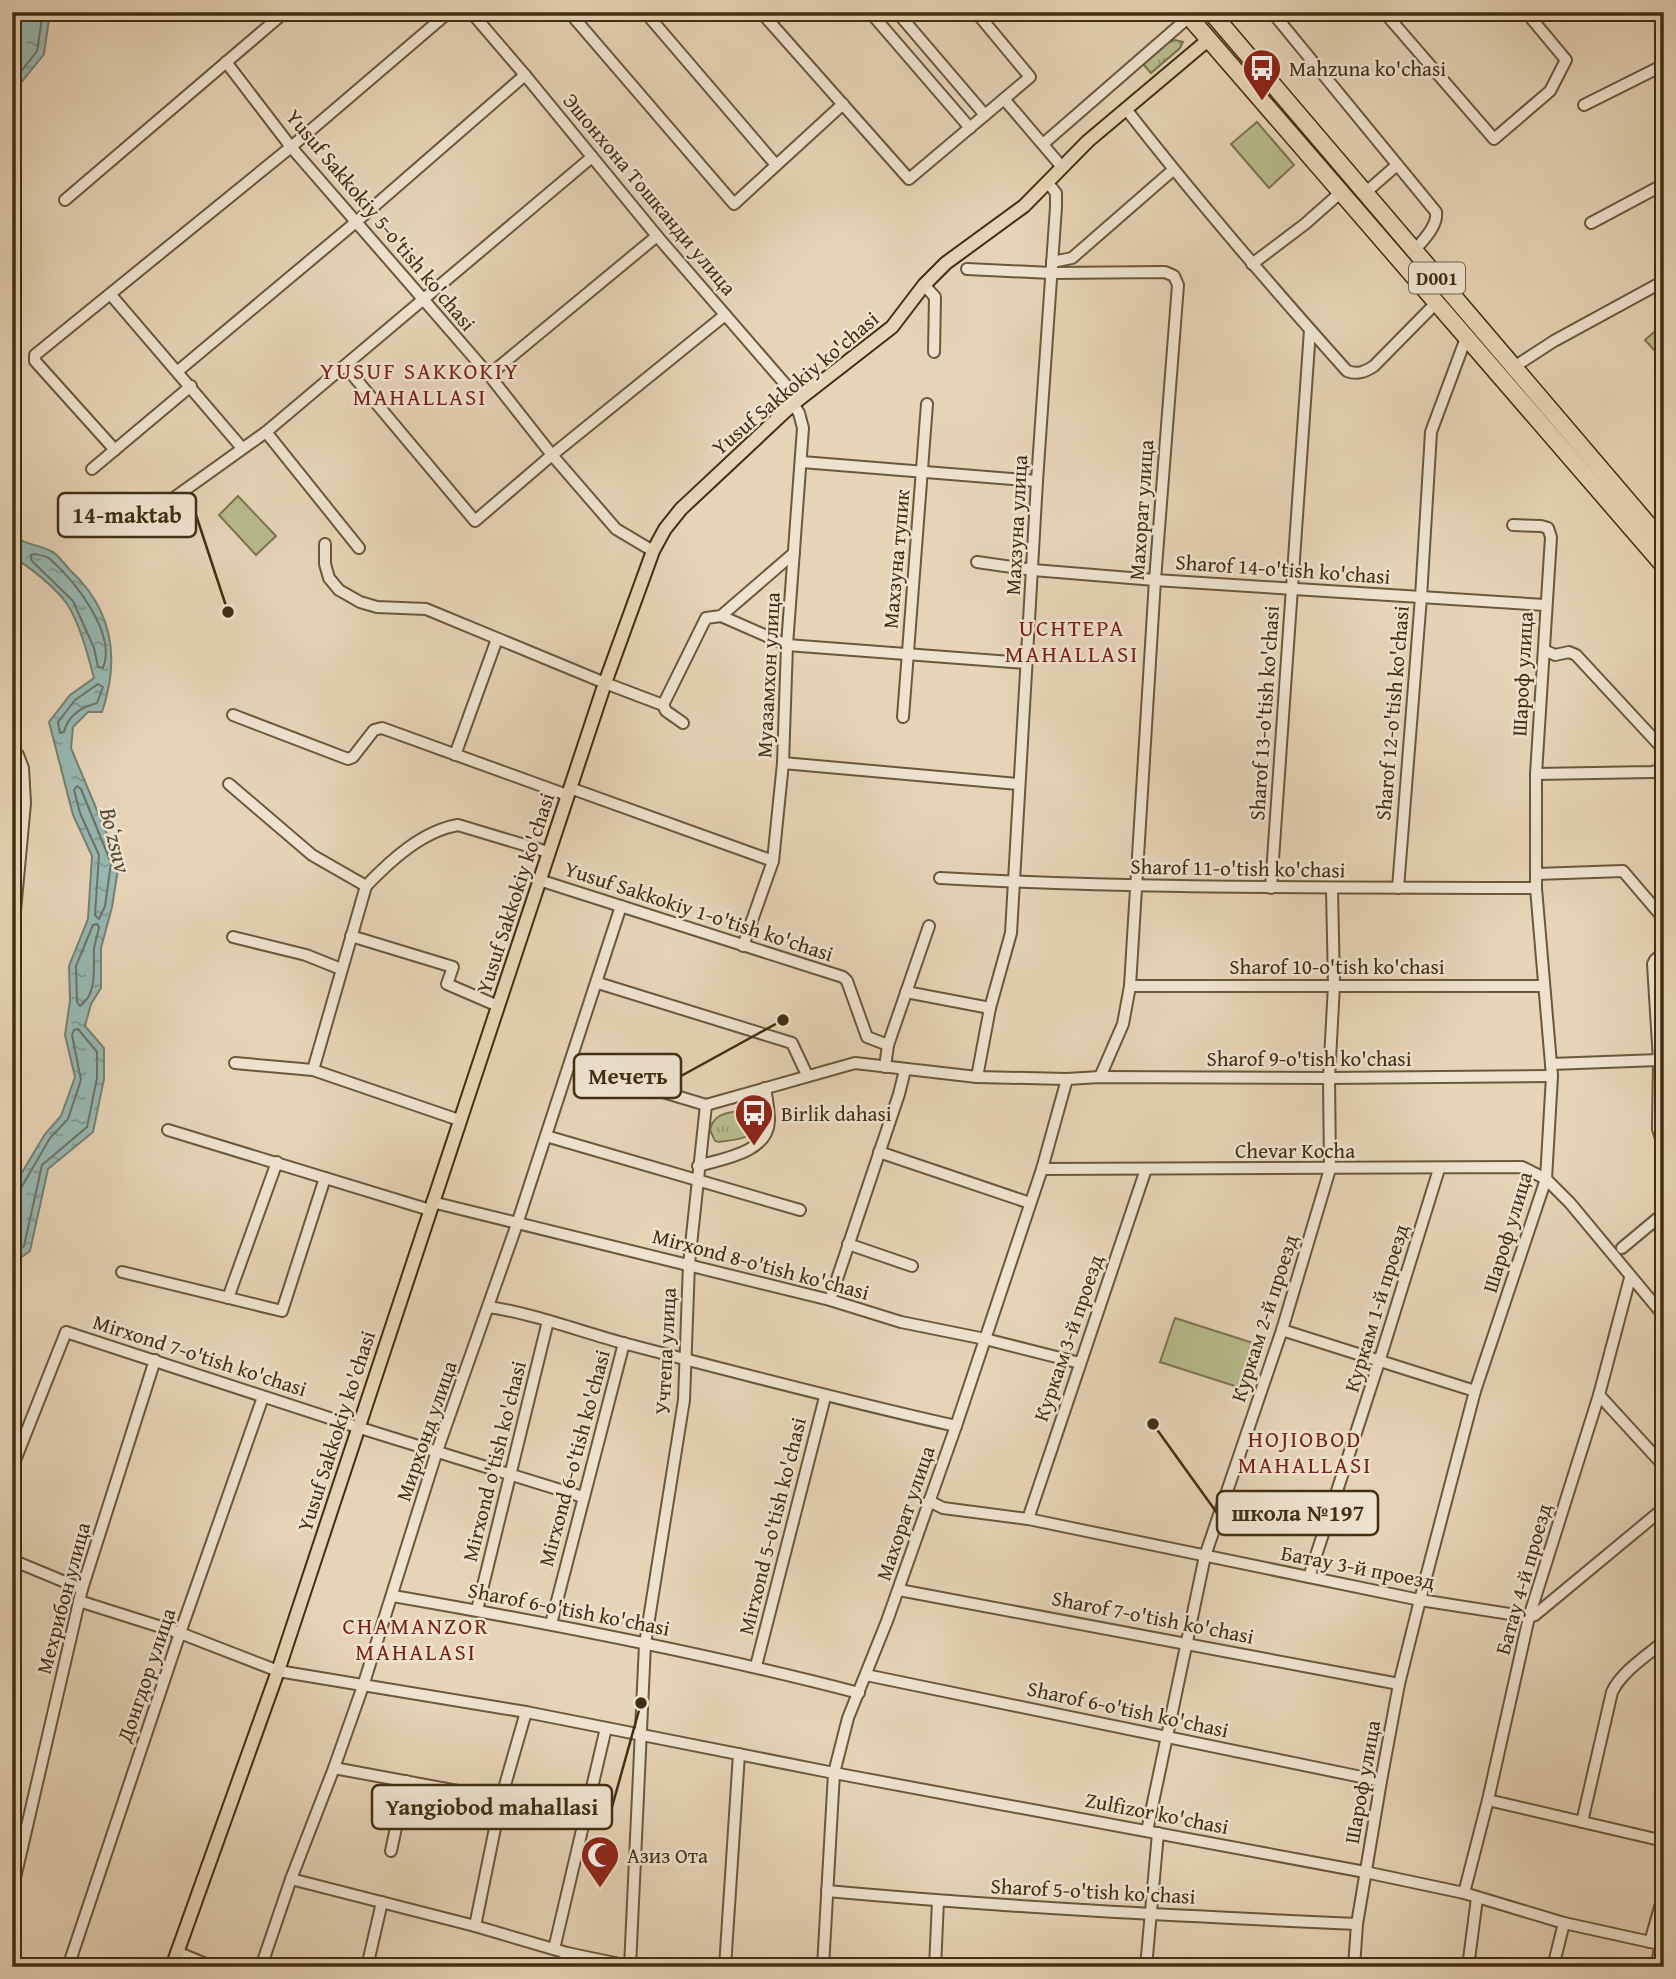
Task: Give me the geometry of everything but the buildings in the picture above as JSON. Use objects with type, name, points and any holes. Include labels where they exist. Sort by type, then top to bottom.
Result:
[{"type":"highway","name":"D001","points":[[1187,15],[1466,338],[1664,543]]},
{"type":"highway","name":"D001","points":[[1219,15],[1365,193],[1514,367],[1547,420],[1664,566]]},
{"type":"highway","points":[[1401,263],[1414,251]]},
{"type":"main road","name":"Yusuf Sakkokiy ko'chasi","points":[[172,1967],[278,1671],[568,792],[653,551],[665,529],[681,509],[796,402],[892,327],[924,285],[946,263],[1024,206],[1126,109],[1208,40]]},
{"type":"street","points":[[65,201],[285,12]]},
{"type":"street","points":[[115,450],[33,358],[449,12]]},
{"type":"street","name":"Эшонхона Тошканди улица","points":[[471,12],[796,402]]},
{"type":"street","points":[[569,12],[734,204],[843,104]]},
{"type":"street","points":[[645,12],[776,165]]},
{"type":"street","points":[[761,12],[909,179],[1030,77],[976,12]]},
{"type":"street","points":[[870,12],[970,128]]},
{"type":"street","points":[[897,12],[985,115]]},
{"type":"street","points":[[1272,12],[1436,212],[1437,218],[1433,227],[1414,251]]},
{"type":"street","points":[[1384,12],[1494,139],[1550,91],[1566,60],[1526,12]]},
{"type":"street","points":[[1043,144],[1187,15]]},
{"type":"street","name":"Yusuf Sakkokiy 5-o'tish ko'chasi","points":[[226,62],[291,146],[489,376],[616,529],[653,551]]},
{"type":"street","points":[[1584,105],[1664,65]]},
{"type":"street","points":[[178,371],[356,222],[525,75]]},
{"type":"street","points":[[1004,99],[1062,167]]},
{"type":"street","points":[[1126,109],[1173,170],[1346,371],[1353,374],[1365,372],[1374,366],[1436,303]]},
{"type":"street","points":[[136,525],[266,432],[592,156]]},
{"type":"street","points":[[1365,193],[1397,165]]},
{"type":"street","points":[[1052,268],[1072,258],[1173,170]]},
{"type":"street","name":"Махзуна улица","points":[[977,1077],[990,1008],[1011,933],[1056,193],[1048,183]]},
{"type":"street","points":[[1591,223],[1664,184]]},
{"type":"street","points":[[1252,264],[1305,224],[1340,192]]},
{"type":"street","points":[[489,376],[657,236]]},
{"type":"street","name":"Махорат улица","points":[[967,269],[1052,268],[1165,272],[1174,276],[1178,285],[1154,580],[1130,986],[1122,1024],[1100,1077]]},
{"type":"street","points":[[1514,367],[1554,341],[1664,281]]},
{"type":"street","points":[[924,285],[935,297],[934,352]]},
{"type":"street","points":[[111,295],[242,448]]},
{"type":"street","points":[[345,366],[475,521],[725,315]]},
{"type":"street","name":"Sharof 13-o'tish ko'chasi","points":[[1271,888],[1310,330]]},
{"type":"street","name":"Sharof 12-o'tish ko'chasi","points":[[1398,888],[1431,432],[1466,338]]},
{"type":"street","points":[[92,469],[191,386]]},
{"type":"street","name":"Муазамхон улица","points":[[743,946],[773,860],[783,763],[788,645],[802,462],[803,428],[796,402]]},
{"type":"street","name":"Махзуна тупик","points":[[903,717],[927,404]]},
{"type":"street","points":[[266,432],[359,548]]},
{"type":"street","points":[[802,462],[1037,481]]},
{"type":"street","name":"Шароф улица","points":[[1354,1967],[1357,1924],[1399,1684],[1475,1391],[1546,1179],[1551,1070],[1536,888],[1536,774],[1551,537],[1548,528],[1513,525]]},
{"type":"street","points":[[325,544],[325,564],[329,578],[339,590],[360,602],[377,607],[426,609],[663,705],[666,711],[683,723]]},
{"type":"street","points":[[721,616],[794,553]]},
{"type":"street","name":"Sharof 14-o'tish ko'chasi","points":[[976,562],[1033,570],[1154,580],[1545,605]]},
{"type":"street","points":[[663,705],[706,618],[721,616],[788,645],[1026,663]]},
{"type":"street","points":[[455,755],[497,639]]},
{"type":"street","points":[[1544,650],[1555,656],[1569,652],[1576,655],[1664,750]]},
{"type":"street","points":[[233,715],[348,759],[374,730],[382,728],[455,755],[773,860]]},
{"type":"street","points":[[12,750],[18,755],[23,768],[25,803],[12,943]]},
{"type":"street","points":[[783,763],[1018,784]]},
{"type":"street","points":[[1536,774],[1664,770]]},
{"type":"street","points":[[229,784],[312,855],[366,886]]},
{"type":"street","points":[[313,1070],[366,886],[419,841],[446,827],[458,825],[548,852]]},
{"type":"street","points":[[1536,874],[1623,871],[1664,919]]},
{"type":"street","name":"Sharof 11-o'tish ko'chasi","points":[[940,878],[1271,888],[1536,888]]},
{"type":"street","name":"Yusuf Sakkokiy 1-o'tish ko'chasi","points":[[539,880],[843,977],[847,981],[867,1037],[888,1045]]},
{"type":"street","name":"Куркам 2-й проезд","points":[[1146,1967],[1153,1832],[1167,1736],[1205,1556],[1282,1330],[1330,1169],[1329,1078],[1334,985],[1332,889]]},
{"type":"street","name":"Мирхонд улица","points":[[261,1967],[363,1686],[437,1451],[489,1307],[621,906]]},
{"type":"street","points":[[886,1067],[888,1045],[929,926]]},
{"type":"street","points":[[351,936],[453,967],[447,984],[498,1006]]},
{"type":"street","points":[[233,937],[306,955],[341,970]]},
{"type":"street","points":[[1664,952],[1653,964],[1659,1060],[1658,1129],[1664,1148]]},
{"type":"street","points":[[597,983],[792,1044],[807,1075]]},
{"type":"street","name":"Sharof 10-o'tish ko'chasi","points":[[1130,986],[1544,986]]},
{"type":"street","points":[[906,992],[990,1008]]},
{"type":"street","name":"Sharof 9-o'tish ko'chasi","points":[[1067,1079],[1329,1078],[1551,1070],[1659,1060]]},
{"type":"street","points":[[235,1063],[313,1070],[459,1120]]},
{"type":"street","points":[[570,1064],[706,1105],[855,1063],[977,1077],[1067,1079]]},
{"type":"street","points":[[830,1300],[905,1070]]},
{"type":"street","name":"Махорат улица","points":[[823,1967],[834,1773],[848,1718],[899,1590],[956,1426],[1042,1169],[1067,1079]]},
{"type":"street","points":[[698,1166],[754,1147],[762,1139],[769,1123],[765,1088]]},
{"type":"street","name":"Учтепа улица","points":[[630,1967],[645,1644],[684,1400],[689,1265],[706,1105]]},
{"type":"street","name":"Mirxond 8-o'tish ko'chasi","points":[[168,1130],[325,1178],[431,1206],[689,1265],[830,1300],[901,1322],[985,1339],[1080,1363]]},
{"type":"street","points":[[546,1136],[800,1210]]},
{"type":"street","points":[[879,1152],[1030,1203]]},
{"type":"street","points":[[228,1298],[277,1162]]},
{"type":"street","name":"Chevar Kocha","points":[[1042,1169],[1522,1167],[1546,1179]]},
{"type":"street","name":"Куркам 3-й проезд","points":[[1028,1519],[1146,1169]]},
{"type":"street","name":"Куркам 1-й проезд","points":[[1309,1577],[1439,1169]]},
{"type":"street","points":[[122,1272],[282,1311],[325,1178]]},
{"type":"street","points":[[1546,1179],[1570,1203],[1664,1316]]},
{"type":"street","points":[[1622,1248],[1664,1213]]},
{"type":"street","points":[[848,1244],[912,1266]]},
{"type":"street","name":"Батау 4-й проезд","points":[[1464,1893],[1529,1617],[1599,1395],[1630,1278]]},
{"type":"street","name":"Mirxond 5-o'tish ko'chasi","points":[[489,1307],[515,1311],[825,1397],[956,1426]]},
{"type":"street","name":"Mirxond o'tish ko'chasi","points":[[477,1610],[548,1321]]},
{"type":"street","points":[[1282,1330],[1475,1391]]},
{"type":"street","name":"Mirxond 7-o'tish ko'chasi","points":[[12,1468],[66,1332],[583,1497]]},
{"type":"street","name":"Mirxond 6-o'tish ko'chasi","points":[[551,1624],[624,1343]]},
{"type":"street","name":"Мехрибон улица","points":[[12,1891],[82,1589],[155,1360]]},
{"type":"street","points":[[1599,1395],[1664,1466]]},
{"type":"street","name":"Донгдор улица","points":[[68,1967],[180,1633],[263,1397]]},
{"type":"street","name":"Mirxond 5-o'tish ko'chasi","points":[[756,1666],[825,1397]]},
{"type":"street","name":"Батау 3-й проезд","points":[[929,1502],[943,1508],[1028,1519],[1420,1600],[1529,1617]]},
{"type":"street","points":[[1529,1617],[1535,1615],[1664,1508]]},
{"type":"street","points":[[12,1560],[82,1589]]},
{"type":"street","name":"Sharof 7-o'tish ko'chasi","points":[[899,1590],[1399,1684]]},
{"type":"street","name":"Sharof 6-o'tish ko'chasi","points":[[393,1595],[756,1666],[859,1693]]},
{"type":"street","name":"Zulfizor ko'chasi","points":[[79,1601],[180,1633],[278,1671],[526,1712],[834,1773],[1366,1872],[1464,1893],[1564,1923],[1658,1944]]},
{"type":"street","points":[[1581,1822],[1616,1684],[1664,1641]]},
{"type":"street","name":"Sharof 6-o'tish ko'chasi","points":[[866,1675],[1381,1781]]},
{"type":"street","points":[[475,1926],[501,1800],[526,1712]]},
{"type":"street","points":[[554,1949],[606,1728]]},
{"type":"street","points":[[725,1967],[739,1754]]},
{"type":"street","points":[[334,1768],[501,1800]]},
{"type":"street","points":[[391,1851],[406,1781]]},
{"type":"street","points":[[1488,1800],[1664,1841]]},
{"type":"street","points":[[291,1879],[475,1926],[567,1953],[635,1967]]},
{"type":"street","name":"Sharof 5-o'tish ko'chasi","points":[[827,1891],[1149,1915],[1357,1924]]},
{"type":"street","points":[[1656,1967],[1664,1893]]},
{"type":"street","points":[[1468,1967],[1476,1898]]},
{"type":"street","points":[[936,1967],[938,1901]]},
{"type":"street","points":[[367,1967],[382,1902]]},
{"type":"street","points":[[1553,1967],[1564,1923]]},
{"type":"street","points":[[177,1952],[213,1967]]},
{"type":"street","points":[[562,1967],[567,1953]]},
{"type":"green space","points":[[1175,40],[1183,42],[1180,48],[1151,73],[1143,64],[1167,43]]},
{"type":"green space","points":[[1257,122],[1294,165],[1269,188],[1231,144]]},
{"type":"green space","points":[[1664,323],[1664,361],[1645,340]]},
{"type":"green space","points":[[238,496],[276,536],[256,555],[219,515]]},
{"type":"green space","points":[[744,1110],[754,1120],[755,1130],[738,1139],[715,1141],[710,1130],[715,1120],[723,1114]]},
{"type":"green space","points":[[1175,1318],[1256,1344],[1241,1388],[1160,1362]]},
{"type":"water","points":[[19,12],[50,12],[44,54],[12,94],[12,31],[19,21]]},
{"type":"water","points":[[12,535],[56,554],[84,585],[104,619],[111,654],[108,692],[102,712],[88,712],[73,727],[71,748],[119,863],[112,907],[101,948],[101,988],[91,1004],[85,1026],[104,1048],[104,1079],[93,1132],[48,1169],[30,1251],[12,1264],[12,1189],[45,1134],[61,1116],[75,1077],[65,1035],[70,1001],[69,966],[88,919],[92,856],[73,815],[49,722],[70,695],[94,678],[72,612],[49,585],[12,557]]},
{"type":"place","name":"Mahzuna ko'chasi","points":[[1262,102]]},
{"type":"place","name":"14-maktab","points":[[228,612]]},
{"type":"place","name":"Мечеть","points":[[783,1020]]},
{"type":"place","name":"Birlik dahasi","points":[[754,1147]]},
{"type":"place","name":"школа №197","points":[[1153,1424]]},
{"type":"place","name":"Yangiobod mahallasi","points":[[641,1703]]},
{"type":"place","name":"Азиз Ота","points":[[600,1889]]},
{"type":"district","name":"YUSUF SAKKOKIY MAHALLASI","points":[[420,383]]},
{"type":"district","name":"UCHTEPA MAHALLASI","points":[[1072,640]]},
{"type":"district","name":"HOJIOBOD MAHALLASI","points":[[1305,1451]]},
{"type":"district","name":"CHAMANZOR MAHALASI","points":[[416,1638]]},
{"type":"water label","name":"Boʻzsuv","points":[[116,840]]}]
